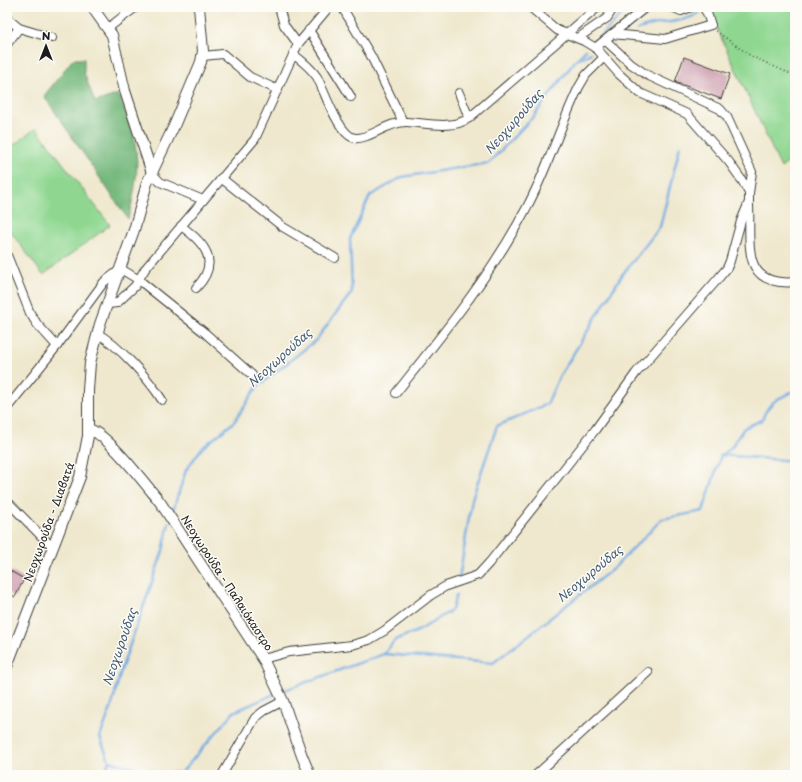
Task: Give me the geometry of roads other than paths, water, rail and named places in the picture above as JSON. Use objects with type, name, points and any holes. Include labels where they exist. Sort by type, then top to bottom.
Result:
[{"type":"street","points":[[92,7],[108,28],[114,42],[125,90],[152,174],[160,182],[203,200]]},
{"type":"street","points":[[108,28],[136,7]]},
{"type":"street","points":[[199,7],[203,56],[223,54],[250,77],[278,90]]},
{"type":"street","points":[[279,7],[284,25],[298,44]]},
{"type":"street","points":[[108,304],[116,303],[139,280],[145,269],[221,178],[250,146],[258,134],[298,44],[329,7]]},
{"type":"street","points":[[342,7],[371,56],[403,122]]},
{"type":"street","points":[[530,7],[552,26],[595,48],[618,74],[636,90],[687,114],[729,162],[749,193]]},
{"type":"street","points":[[293,54],[314,74],[333,113],[352,138],[359,138],[391,125],[403,122],[448,124],[464,122],[598,7]]},
{"type":"street","points":[[578,38],[607,18],[614,7]]},
{"type":"street","points":[[595,48],[646,7]]},
{"type":"street","points":[[672,7],[681,11],[690,7]]},
{"type":"street","points":[[612,34],[665,39],[711,25],[707,13],[703,7]]},
{"type":"street","points":[[7,18],[19,28],[52,38]]},
{"type":"street","points":[[7,44],[19,28]]},
{"type":"street","points":[[309,30],[351,97]]},
{"type":"street","points":[[605,40],[631,64],[647,75],[720,109],[727,117],[752,172],[749,193],[752,263],[758,274],[765,280],[774,283],[795,282]]},
{"type":"street","name":"Νεοχωρούδα - Διαβατά","points":[[7,666],[9,654],[53,548],[80,477],[88,429],[88,380],[97,333],[139,216],[145,187],[185,103],[203,56]]},
{"type":"street","points":[[396,393],[473,292],[519,222],[540,181],[579,87],[586,75],[604,57]]},
{"type":"street","points":[[459,93],[469,118]]},
{"type":"street","points":[[221,178],[282,227],[336,258]]},
{"type":"street","points":[[263,659],[289,652],[352,645],[369,640],[384,632],[408,612],[446,586],[478,575],[591,436],[636,373],[727,268],[733,253],[741,221],[749,202]]},
{"type":"street","points":[[181,226],[195,236],[208,252],[206,271],[203,279],[196,288]]},
{"type":"street","points":[[7,255],[30,313],[37,324],[57,346]]},
{"type":"street","points":[[7,408],[57,346],[104,282],[121,269],[139,280],[205,333],[252,375]]},
{"type":"street","points":[[97,333],[110,342],[140,372],[162,400]]},
{"type":"street","name":"Νεοχωρούδα - Παλαιόκαστρο","points":[[88,429],[100,434],[144,482],[160,502],[263,659],[283,701],[310,775]]},
{"type":"street","points":[[7,501],[53,548]]},
{"type":"street","points":[[536,775],[648,672]]},
{"type":"street","points":[[222,775],[255,718],[264,711],[283,701]]},
{"type":"waterway","points":[[596,41],[622,14],[624,7]]},
{"type":"waterway","name":"Νεοχωρούδας","points":[[637,30],[653,25],[685,19],[699,13]]},
{"type":"waterway","name":"Νεοχωρούδας","points":[[577,59],[586,50]]},
{"type":"waterway","name":"Νεοχωρούδας","points":[[172,514],[186,470],[202,448],[234,422],[257,387],[316,340],[352,292],[350,239],[370,196],[402,177],[489,163],[533,117],[575,61],[591,53]]},
{"type":"waterway","name":"Νεοχωρούδας","points":[[459,579],[472,499],[497,426],[547,404],[559,377],[622,275],[660,227],[680,146]]},
{"type":"waterway","points":[[721,455],[731,448],[744,428],[762,420],[772,403],[791,393],[795,389]]},
{"type":"waterway","name":"Νεοχωρούδας","points":[[282,691],[384,654],[493,663],[614,568],[662,519],[703,511],[721,455],[795,461]]},
{"type":"waterway","name":"Νεοχωρούδας","points":[[104,775],[109,761],[100,737],[112,705],[121,670],[163,551],[169,522]]},
{"type":"waterway","name":"Νεοχωρούδας","points":[[384,654],[395,640],[420,630],[452,610],[456,595]]},
{"type":"waterway","name":"Νεοχωρούδας","points":[[109,761],[150,772],[181,773],[234,712],[277,693]]}]
